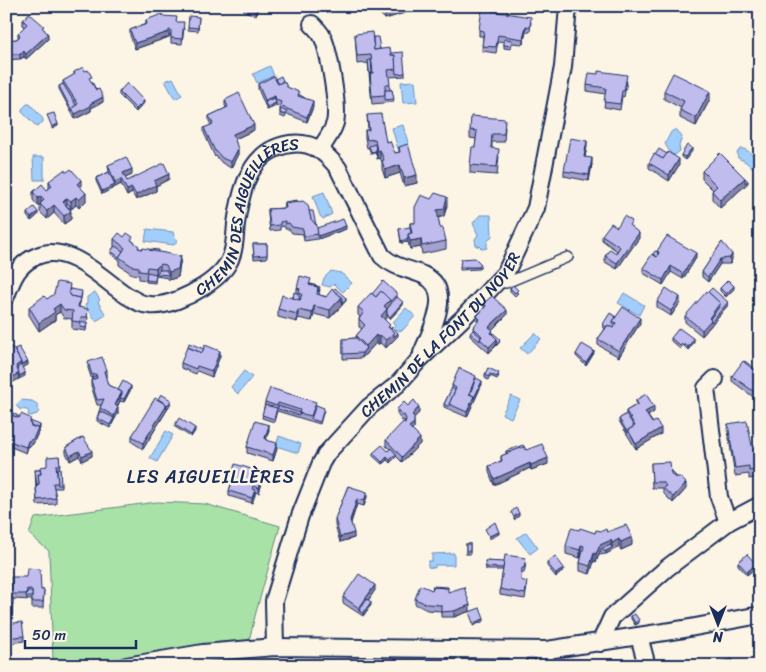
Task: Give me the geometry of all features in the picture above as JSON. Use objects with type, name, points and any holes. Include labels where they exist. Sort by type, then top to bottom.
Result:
[{"type":"street","name":"CHEMIN DE LA FONT DU NOYER","points":[[275,647],[274,601],[300,516],[321,463],[327,453],[369,407],[398,384],[419,360],[462,320],[506,272],[536,208],[563,67],[568,6]]},
{"type":"street","points":[[312,24],[321,34],[326,46],[336,104],[333,129],[320,149]]},
{"type":"street","name":"CHEMIN DES AIGUEILLÈRES","points":[[6,296],[13,276],[22,264],[41,254],[56,252],[69,255],[138,302],[150,306],[182,298],[201,289],[222,272],[233,254],[240,202],[254,163],[264,153],[275,147],[299,143],[310,144],[320,149],[338,168],[382,256],[394,265],[424,275],[437,286],[440,299],[437,313],[419,360]]},
{"type":"street","points":[[715,379],[706,388],[719,497],[728,522]]},
{"type":"street","points":[[600,643],[612,618],[667,568],[728,522],[760,504]]},
{"type":"street","points":[[126,666],[203,653],[275,647],[520,650],[545,658],[600,643],[760,615]]},
{"type":"street","points":[[639,636],[647,666]]},
{"type":"street","points":[[515,666],[520,650]]},
{"type":"lane","points":[[497,282],[506,283],[568,257]]},
{"type":"green space","points":[[157,502],[205,504],[280,526],[249,641],[124,658],[53,661],[49,551],[29,534],[35,518]]},
{"type":"water","points":[[270,66],[274,76],[257,83],[253,74]]},
{"type":"water","points":[[173,78],[182,95],[175,99],[165,81]]},
{"type":"water","points":[[415,81],[417,102],[403,103],[401,82]]},
{"type":"water","points":[[27,104],[30,104],[43,119],[43,122],[37,127],[22,112],[22,109]]},
{"type":"water","points":[[403,125],[409,146],[398,149],[392,128]]},
{"type":"water","points":[[676,129],[682,137],[679,146],[680,151],[675,155],[671,154],[665,144],[671,132]]},
{"type":"water","points":[[740,149],[752,154],[757,160],[756,166],[751,167],[738,158],[737,153]]},
{"type":"water","points":[[33,157],[44,157],[44,180],[34,180]]},
{"type":"water","points":[[324,192],[332,214],[323,219],[320,216],[313,196]]},
{"type":"water","points":[[480,215],[491,215],[492,236],[487,242],[487,248],[482,249],[476,246],[475,239],[478,235],[473,223]]},
{"type":"water","points":[[147,229],[173,232],[178,240],[174,245],[145,241]]},
{"type":"water","points":[[331,271],[341,273],[352,283],[343,292],[334,284],[330,287],[322,285],[324,278]]},
{"type":"water","points":[[95,292],[100,300],[98,302],[106,315],[96,321],[85,305],[87,297]]},
{"type":"water","points":[[624,293],[644,305],[639,315],[618,303]]},
{"type":"water","points":[[406,308],[415,316],[402,331],[396,330],[393,322]]},
{"type":"water","points":[[535,333],[541,339],[527,354],[520,348]]},
{"type":"water","points":[[244,371],[252,377],[238,394],[231,387]]},
{"type":"water","points":[[511,396],[520,400],[511,418],[502,414]]},
{"type":"water","points":[[21,400],[32,401],[37,404],[39,411],[37,414],[31,416],[28,415],[29,412],[27,410],[19,409],[16,405]]},
{"type":"water","points":[[166,431],[173,435],[157,462],[150,458]]},
{"type":"water","points":[[279,436],[301,444],[298,453],[276,446]]},
{"type":"water","points":[[526,532],[538,548],[530,554],[517,538]]},
{"type":"water","points":[[454,553],[454,565],[435,565],[435,568],[428,567],[428,561],[432,561],[432,554]]},
{"type":"building","points":[[381,6],[400,6],[385,11]]},
{"type":"building","points":[[482,8],[531,17],[530,27],[526,26],[523,39],[498,35],[496,47],[482,46],[484,31],[479,30]]},
{"type":"building","points":[[29,13],[44,26],[42,27],[48,34],[26,54],[24,51],[20,54],[6,54],[6,40],[17,39],[20,36],[18,33],[27,24],[23,20]]},
{"type":"building","points":[[162,14],[163,16],[177,17],[176,22],[184,22],[182,39],[171,38],[171,30],[169,30],[169,32],[135,43],[130,30],[147,24],[146,20]]},
{"type":"building","points":[[189,16],[199,17],[198,28],[188,27]]},
{"type":"building","points":[[372,32],[374,50],[390,48],[391,55],[395,55],[396,69],[388,70],[390,84],[385,85],[385,95],[372,96],[370,73],[373,73],[371,55],[357,56],[355,34]]},
{"type":"building","points":[[373,37],[378,37],[380,49],[374,50]]},
{"type":"building","points":[[504,39],[512,40],[511,46],[504,45]]},
{"type":"building","points":[[403,52],[405,73],[396,74],[395,55],[391,55],[391,53]]},
{"type":"building","points":[[368,60],[371,60],[372,73],[370,73],[370,79]]},
{"type":"building","points":[[83,67],[85,71],[88,70],[92,77],[89,78],[96,90],[99,89],[103,97],[75,114],[72,108],[78,104],[63,81]]},
{"type":"building","points":[[598,71],[627,75],[620,104],[604,102],[606,88],[587,85],[589,73],[598,74]]},
{"type":"building","points":[[673,73],[710,91],[696,118],[680,110],[684,101],[664,91]]},
{"type":"building","points":[[274,76],[278,84],[284,81],[287,87],[299,92],[298,96],[313,101],[307,117],[280,106],[281,102],[276,100],[275,96],[265,100],[258,84]]},
{"type":"building","points":[[281,76],[283,81],[278,84],[275,79]]},
{"type":"building","points":[[127,83],[144,101],[136,109],[119,92]]},
{"type":"building","points":[[63,84],[76,105],[72,108],[72,111],[59,86]]},
{"type":"building","points":[[385,90],[392,90],[394,99],[385,100]]},
{"type":"building","points":[[239,93],[254,125],[233,134],[238,149],[231,162],[222,158],[215,151],[204,128],[213,124],[209,116],[228,107],[225,100]]},
{"type":"building","points":[[274,98],[276,103],[267,107],[265,102]]},
{"type":"building","points":[[281,109],[287,112],[285,115],[280,113]]},
{"type":"building","points":[[54,113],[58,124],[52,127],[47,115]]},
{"type":"building","points":[[381,114],[386,142],[390,141],[395,153],[400,152],[399,147],[408,144],[417,175],[404,178],[400,165],[385,170],[382,161],[384,160],[380,150],[377,151],[375,139],[367,140],[365,130],[369,130],[367,115]]},
{"type":"building","points":[[471,116],[505,119],[504,134],[492,134],[491,148],[499,149],[497,167],[470,165],[472,147],[475,147],[477,131],[470,130]]},
{"type":"building","points":[[570,138],[587,141],[584,157],[592,158],[589,175],[564,171]]},
{"type":"building","points":[[375,144],[376,151],[371,152],[369,146]]},
{"type":"building","points":[[687,145],[692,148],[685,157],[681,155]]},
{"type":"building","points":[[659,149],[667,154],[663,159],[655,155]]},
{"type":"building","points":[[668,152],[679,159],[669,175],[649,163],[654,154],[663,159]]},
{"type":"building","points":[[720,153],[745,178],[720,200],[712,191],[717,186],[702,171]]},
{"type":"building","points":[[126,157],[132,169],[123,173],[127,181],[164,163],[169,174],[154,181],[156,185],[136,195],[132,188],[127,190],[121,179],[115,182],[108,165]]},
{"type":"building","points":[[71,169],[81,180],[77,184],[86,193],[79,200],[76,197],[71,201],[67,198],[63,202],[71,211],[64,216],[54,205],[47,211],[40,204],[44,200],[41,196],[38,198],[33,192],[42,184],[47,190],[52,186],[49,181],[64,170],[67,172]]},
{"type":"building","points":[[109,172],[115,185],[102,191],[96,178]]},
{"type":"building","points":[[435,193],[447,197],[444,209],[437,210],[440,228],[443,228],[446,241],[422,246],[421,239],[410,241],[408,234],[412,233],[410,223],[415,223],[415,207],[421,195],[431,199]]},
{"type":"building","points":[[297,200],[298,202],[285,204],[285,202]]},
{"type":"building","points":[[303,201],[308,205],[311,219],[317,225],[318,234],[304,236],[303,229],[292,227],[289,223],[285,224],[285,221],[280,222],[280,225],[270,226],[268,209],[286,208],[285,204]]},
{"type":"building","points":[[34,207],[38,212],[31,218],[27,213]]},
{"type":"building","points":[[309,211],[313,211],[316,225],[311,219]]},
{"type":"building","points":[[624,216],[632,221],[629,225],[639,233],[617,263],[605,256],[610,249],[616,253],[620,247],[602,235],[611,223],[617,227]]},
{"type":"building","points":[[343,219],[346,226],[318,236],[317,228]]},
{"type":"building","points":[[410,227],[411,233],[408,234],[408,239],[401,241],[399,229]]},
{"type":"building","points":[[119,233],[124,237],[127,233],[133,237],[131,240],[139,246],[138,248],[180,256],[178,269],[169,272],[166,265],[160,264],[156,268],[147,267],[146,272],[139,271],[139,267],[132,266],[119,257],[125,248],[114,239]]},
{"type":"building","points":[[667,236],[696,253],[683,274],[671,266],[663,280],[643,268],[652,254],[657,257],[659,252],[657,251]]},
{"type":"building","points":[[722,242],[732,254],[730,258],[720,259],[708,277],[702,272]]},
{"type":"building","points":[[253,244],[267,244],[267,255],[254,256]]},
{"type":"building","points":[[115,246],[123,251],[119,257],[111,251]]},
{"type":"building","points":[[655,251],[658,252],[657,257],[653,254]]},
{"type":"building","points":[[475,258],[481,264],[479,267],[460,267],[461,259]]},
{"type":"building","points":[[160,270],[166,270],[169,275],[156,274]]},
{"type":"building","points":[[147,272],[156,274],[155,281],[146,280]]},
{"type":"building","points":[[300,276],[311,279],[309,285],[318,287],[317,294],[326,297],[332,289],[342,297],[330,310],[314,306],[312,313],[298,310],[297,314],[278,309],[282,295],[300,300],[302,294],[299,293],[300,289],[297,288]]},
{"type":"building","points":[[728,280],[734,286],[726,294],[720,288]]},
{"type":"building","points":[[383,281],[397,294],[390,302],[381,291],[376,297],[372,294]]},
{"type":"building","points":[[57,282],[70,284],[69,291],[71,296],[80,298],[78,307],[88,309],[87,317],[81,317],[80,322],[72,321],[73,311],[64,310],[60,304],[53,309],[55,312],[39,323],[29,307],[44,296],[47,299],[54,294]]},
{"type":"building","points":[[513,285],[518,290],[515,293],[510,288]]},
{"type":"building","points":[[335,288],[346,298],[342,302],[342,297],[333,290]]},
{"type":"building","points":[[666,288],[680,297],[671,311],[657,302]]},
{"type":"building","points":[[712,288],[728,302],[711,322],[710,319],[720,306],[720,303],[708,292]]},
{"type":"building","points":[[70,289],[82,291],[80,303],[80,298],[71,296]]},
{"type":"building","points":[[381,291],[390,300],[384,306],[387,309],[381,316],[390,325],[388,327],[394,332],[386,340],[380,335],[378,337],[376,335],[366,346],[356,336],[365,325],[359,319],[364,312],[358,307],[371,293],[376,297]]},
{"type":"building","points":[[707,291],[720,303],[709,318],[711,320],[702,330],[685,316]]},
{"type":"building","points":[[294,292],[299,294],[300,300],[293,298]]},
{"type":"building","points":[[492,296],[507,310],[489,327],[493,330],[491,333],[497,339],[489,347],[480,339],[482,336],[473,327],[480,319],[477,316],[486,306],[484,303]]},
{"type":"building","points":[[397,297],[403,302],[390,317],[387,314],[387,309]]},
{"type":"building","points":[[623,307],[640,318],[619,351],[598,339],[608,325],[613,328],[616,323],[613,321]]},
{"type":"building","points":[[610,313],[616,317],[613,321],[615,325],[613,328],[608,325],[606,327],[603,324]]},
{"type":"building","points":[[81,322],[87,323],[86,328],[80,327]]},
{"type":"building","points":[[392,327],[398,333],[394,337],[394,332],[391,329]]},
{"type":"building","points":[[679,328],[694,339],[688,347],[683,343],[680,346],[671,338]]},
{"type":"building","points":[[473,330],[481,337],[480,341],[470,333]]},
{"type":"building","points":[[492,334],[500,339],[497,342],[497,339]]},
{"type":"building","points":[[356,338],[366,348],[362,353],[343,354],[343,339]]},
{"type":"building","points":[[189,343],[204,349],[202,353],[188,347]]},
{"type":"building","points":[[582,344],[594,351],[586,363],[576,354]]},
{"type":"building","points":[[205,345],[220,351],[212,371],[197,366],[196,369],[181,363],[187,347],[202,353]]},
{"type":"building","points":[[12,347],[21,362],[16,366],[19,373],[6,381],[6,357],[8,356],[6,349]]},
{"type":"building","points":[[19,347],[28,362],[21,365],[14,349]]},
{"type":"building","points":[[102,357],[107,370],[104,371],[108,385],[122,392],[115,405],[118,407],[114,416],[100,408],[104,399],[97,400],[91,380],[97,378],[96,374],[92,375],[88,362]]},
{"type":"building","points":[[743,361],[760,374],[760,396],[732,376]]},
{"type":"building","points":[[744,362],[760,373],[760,374]]},
{"type":"building","points":[[21,365],[25,373],[19,376],[17,368]]},
{"type":"building","points":[[459,368],[476,376],[469,394],[474,396],[467,412],[449,404],[456,388],[452,385]]},
{"type":"building","points":[[488,368],[499,373],[497,377],[490,374],[488,377],[485,375]]},
{"type":"building","points":[[476,378],[482,381],[474,398],[470,394]]},
{"type":"building","points":[[123,381],[131,386],[124,399],[120,398],[122,392],[118,390]]},
{"type":"building","points":[[270,388],[316,402],[311,416],[299,413],[300,410],[278,403],[277,406],[265,402]]},
{"type":"building","points":[[452,388],[455,390],[449,407],[444,404]]},
{"type":"building","points":[[161,394],[171,400],[168,405],[158,399]]},
{"type":"building","points":[[646,394],[654,407],[645,412],[652,423],[656,421],[661,428],[636,444],[628,430],[635,426],[626,411],[638,404],[636,400]]},
{"type":"building","points":[[155,398],[167,405],[143,443],[132,436]]},
{"type":"building","points":[[414,400],[419,407],[412,415],[414,416],[414,423],[409,427],[420,438],[402,457],[386,440],[403,422],[405,423],[404,415],[402,416],[397,409],[404,402],[408,406]]},
{"type":"building","points":[[265,405],[277,408],[274,419],[262,415]]},
{"type":"building","points":[[316,405],[324,408],[320,422],[311,419]]},
{"type":"building","points":[[278,406],[300,413],[299,415],[278,409]]},
{"type":"building","points":[[100,411],[114,418],[110,425],[97,418]]},
{"type":"building","points":[[21,414],[30,418],[31,426],[38,428],[33,439],[28,441],[26,447],[6,440],[6,430],[11,415],[19,418]]},
{"type":"building","points":[[626,414],[634,426],[628,430],[628,433],[619,419]]},
{"type":"building","points":[[179,418],[195,428],[191,435],[175,425]]},
{"type":"building","points":[[30,421],[40,425],[38,431],[38,428],[31,426]]},
{"type":"building","points":[[255,421],[269,425],[265,438],[277,443],[273,455],[247,447]]},
{"type":"building","points":[[747,421],[752,446],[760,445],[760,469],[749,471],[749,466],[735,468],[728,424]]},
{"type":"building","points":[[83,437],[92,451],[82,456],[79,451],[70,456],[66,447]]},
{"type":"building","points":[[542,444],[548,458],[531,465],[530,463],[494,479],[489,466],[502,461],[501,456],[524,446],[526,450]]},
{"type":"building","points":[[382,445],[388,451],[391,448],[396,454],[390,460],[387,457],[382,462],[373,453]]},
{"type":"building","points":[[523,445],[524,447],[507,453],[506,451]]},
{"type":"building","points":[[59,456],[60,465],[56,465],[58,483],[53,483],[56,498],[37,500],[36,484],[39,484],[38,474],[41,474],[40,467],[47,466],[47,457]]},
{"type":"building","points":[[670,462],[671,473],[674,477],[680,477],[686,483],[673,497],[663,488],[666,486],[663,482],[652,482],[651,463]]},
{"type":"building","points":[[235,464],[258,471],[256,476],[262,478],[259,488],[253,486],[252,489],[255,490],[252,498],[229,491]]},
{"type":"building","points":[[57,468],[60,468],[61,485],[58,485]]},
{"type":"building","points":[[35,470],[40,470],[41,474],[38,474],[39,484],[37,484]]},
{"type":"building","points":[[348,486],[367,492],[364,501],[357,499],[350,520],[354,533],[340,537],[335,519]]},
{"type":"building","points":[[516,508],[519,513],[514,517],[511,512]]},
{"type":"building","points":[[495,522],[499,532],[489,536],[485,529]]},
{"type":"building","points":[[626,525],[632,537],[621,542],[619,539],[612,543],[611,540],[600,545],[596,554],[594,553],[590,566],[580,563],[584,546],[581,545],[580,550],[566,546],[571,528],[579,530],[580,528],[595,533],[596,530],[602,531],[606,529],[607,532]]},
{"type":"building","points":[[466,544],[470,544],[470,551],[466,551]]},
{"type":"building","points":[[611,545],[612,548],[600,552],[600,550]]},
{"type":"building","points":[[747,554],[756,564],[747,572],[738,562]]},
{"type":"building","points":[[505,555],[526,558],[524,568],[522,568],[521,580],[527,582],[525,594],[500,589]]},
{"type":"building","points":[[555,556],[564,568],[556,574],[547,563]]},
{"type":"building","points":[[485,561],[504,562],[503,568],[486,567]]},
{"type":"building","points":[[27,568],[40,569],[41,590],[44,590],[43,602],[32,602],[32,590],[27,589],[26,594],[11,594],[11,577],[26,577]]},
{"type":"building","points":[[359,574],[375,585],[359,608],[343,597]]},
{"type":"building","points":[[420,585],[432,590],[433,587],[448,588],[448,592],[464,587],[470,605],[454,611],[441,612],[441,605],[427,604],[415,599]]},
{"type":"building","points":[[27,592],[32,592],[32,597],[26,597]]},
{"type":"building","points":[[6,598],[13,598],[12,613],[6,613]]},
{"type":"building","points":[[367,599],[371,602],[363,613],[359,611]]},
{"type":"building","points":[[480,608],[484,619],[473,623],[469,612]]},
{"type":"building","points":[[635,614],[639,620],[635,623],[631,616]]},
{"type":"building","points":[[22,622],[24,636],[6,638],[6,624]]},
{"type":"building","points":[[732,659],[734,666],[722,666],[722,662]]},
{"type":"district","name":"LES AIGUEILLÈRES","points":[[211,477]]}]
